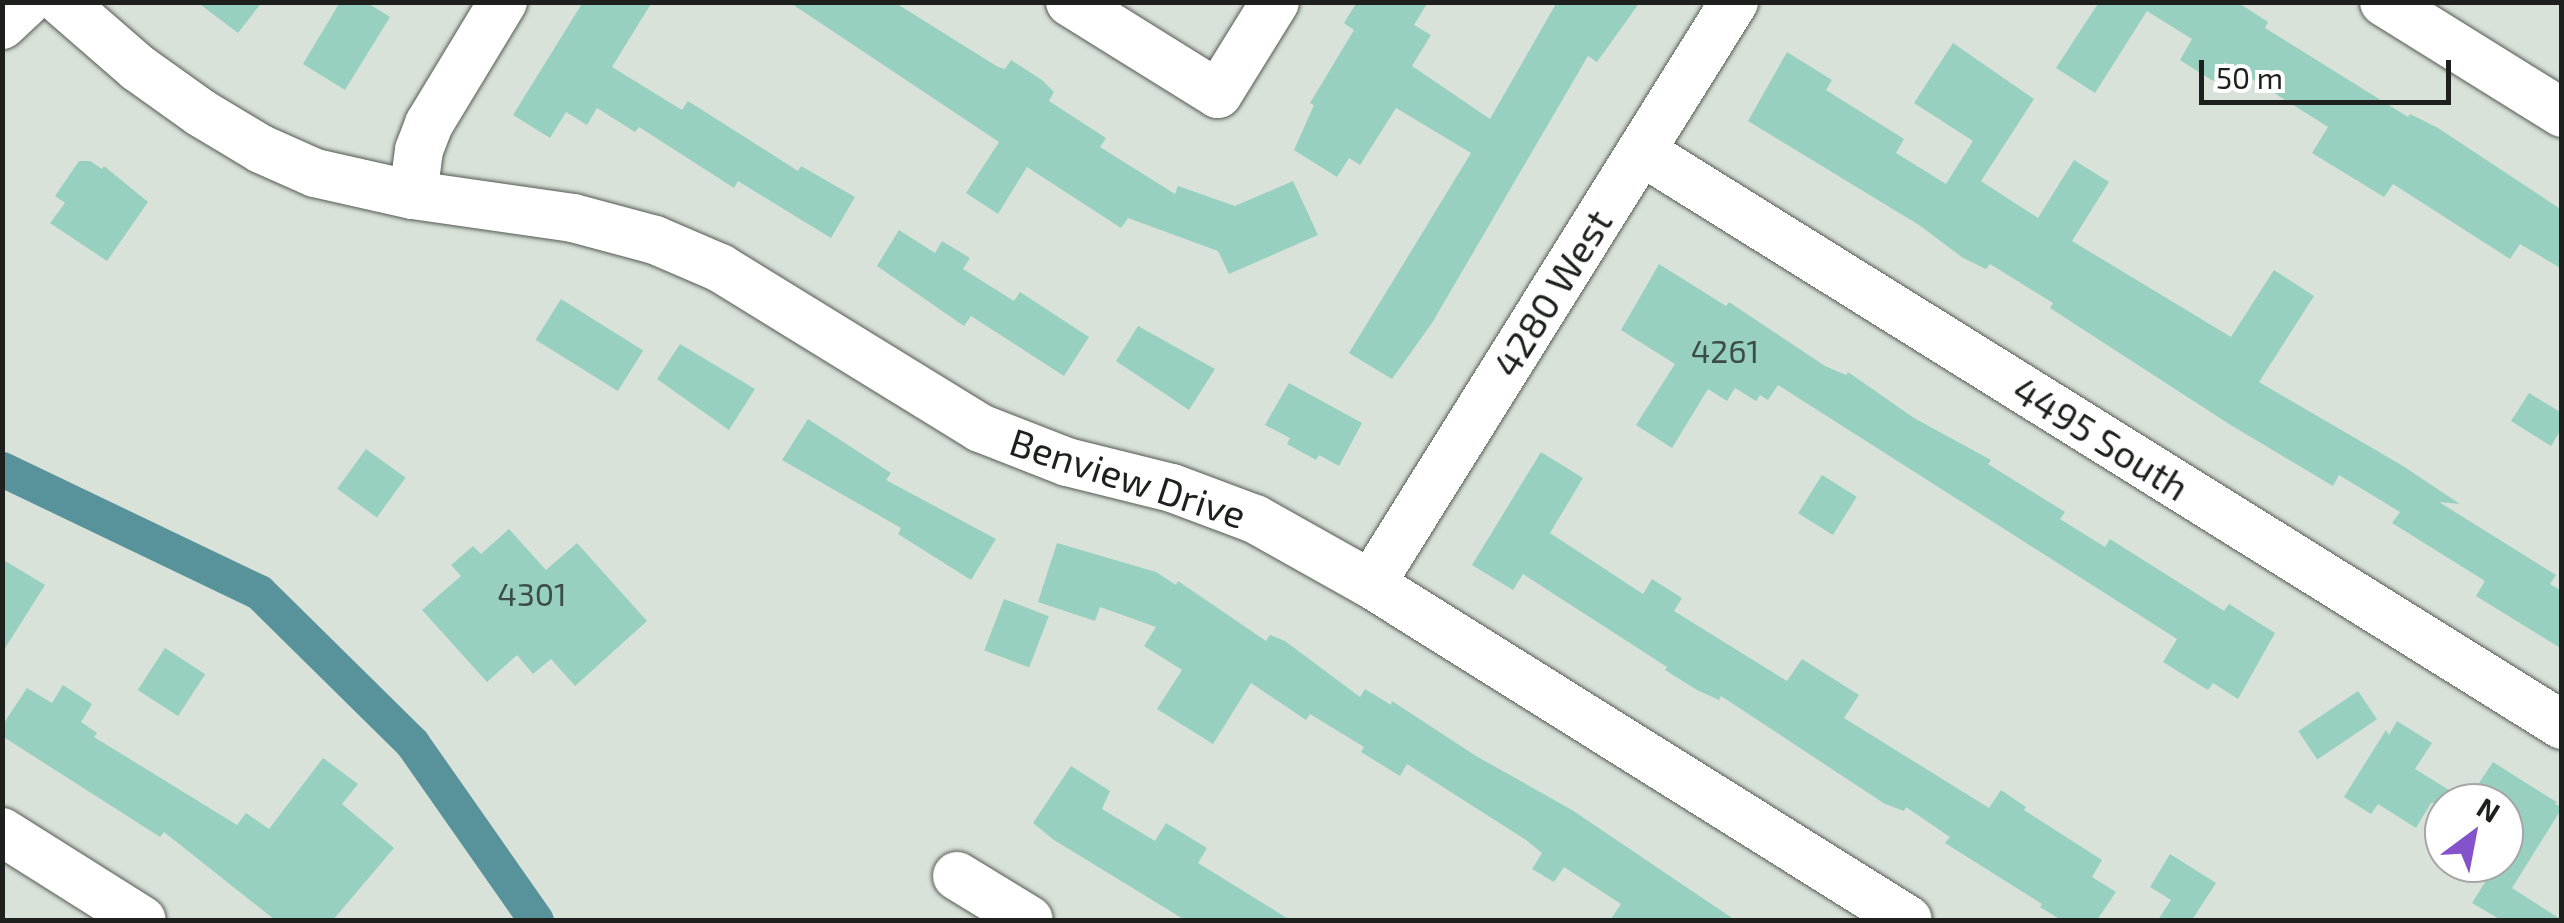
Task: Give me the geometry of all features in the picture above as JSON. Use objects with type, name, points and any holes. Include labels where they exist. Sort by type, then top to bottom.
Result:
[{"type":"street","points":[[2,25],[27,2]]},
{"type":"street","name":"Benview Drive","points":[[62,2],[138,68],[261,149],[315,173],[413,195],[573,218],[674,247],[753,287],[980,428],[1067,462],[1212,501],[1269,526],[1371,584],[1908,920]]},
{"type":"street","points":[[413,195],[419,150],[428,124],[503,2]]},
{"type":"street","points":[[1070,2],[1218,94],[1275,2]]},
{"type":"street","name":"4280 West","points":[[1371,584],[1734,2]]},
{"type":"street","points":[[2384,2],[2562,113]]},
{"type":"street","name":"4495 South","points":[[1641,151],[2562,724]]},
{"type":"street","points":[[2,832],[142,920]]},
{"type":"street","points":[[957,876],[1029,920]]},
{"type":"building","points":[[197,2],[262,2],[238,33]]},
{"type":"building","points":[[340,2],[366,2],[390,17],[345,90],[303,64]]},
{"type":"building","points":[[583,2],[652,2],[612,67],[682,110],[688,101],[798,171],[801,166],[855,197],[831,238],[738,181],[734,188],[639,127],[635,132],[597,108],[587,125],[566,112],[550,138],[513,115]]},
{"type":"building","points":[[789,2],[894,2],[998,67],[1005,69],[1011,60],[1042,80],[1054,92],[1049,101],[1106,138],[1100,147],[1175,194],[1178,186],[1235,206],[1293,181],[1318,235],[1229,274],[1218,251],[1128,218],[1121,228],[1027,167],[998,214],[966,193],[999,142]]},
{"type":"building","points":[[1357,2],[1428,2],[1414,25],[1431,35],[1412,66],[1490,119],[1557,2],[1640,2],[1597,62],[1588,56],[1432,323],[1392,379],[1349,353],[1471,153],[1396,108],[1360,165],[1349,158],[1337,177],[1294,150],[1314,105],[1310,103],[1354,30],[1344,23]]},
{"type":"building","points":[[2099,2],[2237,2],[2268,22],[2265,28],[2408,117],[2410,114],[2438,128],[2562,210],[2562,269],[2520,244],[2510,259],[2393,184],[2384,197],[2312,153],[2328,127],[2225,62],[2213,81],[2180,60],[2192,39],[2147,11],[2095,93],[2056,68]]},
{"type":"building","points":[[1953,43],[2034,99],[1981,181],[2038,218],[2074,160],[2109,182],[2072,241],[2231,337],[2274,270],[2314,296],[2259,382],[2403,466],[2460,504],[2439,502],[2556,575],[2550,584],[2562,591],[2562,649],[2476,596],[2485,581],[2392,523],[2400,512],[2339,475],[2333,486],[2229,424],[2050,308],[2053,303],[1990,264],[1986,269],[1963,258],[1919,225],[1748,121],[1787,52],[1832,80],[1826,90],[1904,139],[1896,153],[1946,184],[1973,141],[1914,103]]},
{"type":"building","points":[[79,161],[90,161],[102,169],[104,166],[148,202],[107,261],[50,223],[65,203],[55,196]]},
{"type":"building","points":[[899,230],[935,253],[942,241],[970,258],[963,269],[1014,301],[1020,292],[1089,337],[1064,376],[971,316],[964,326],[877,266]]},
{"type":"building","points":[[1659,264],[1726,306],[1729,302],[1825,366],[1846,375],[1848,372],[1914,418],[1991,460],[1988,464],[2065,512],[2060,519],[2105,547],[2110,539],[2224,611],[2229,604],[2275,633],[2238,699],[2213,683],[2208,690],[2163,662],[2177,639],[1778,385],[1768,400],[1760,395],[1756,401],[1735,388],[1727,401],[1708,389],[1672,448],[1636,425],[1675,364],[1621,330]]},
{"type":"building","points":[[561,299],[643,350],[618,391],[536,340]]},
{"type":"building","points":[[1138,326],[1215,369],[1189,410],[1116,361]]},
{"type":"building","points":[[680,344],[755,389],[729,430],[657,379]]},
{"type":"building","points":[[1289,383],[1362,423],[1339,466],[1319,455],[1316,460],[1287,444],[1290,438],[1265,425]]},
{"type":"building","points":[[2529,393],[2562,413],[2562,428],[2551,446],[2511,421]]},
{"type":"building","points":[[808,419],[891,473],[886,480],[996,539],[971,580],[898,534],[901,528],[782,460]]},
{"type":"building","points":[[366,449],[406,478],[377,517],[337,489]]},
{"type":"building","points":[[1541,452],[1583,478],[1550,533],[1643,594],[1652,579],[1682,598],[1674,611],[1787,681],[1802,659],[1859,695],[1844,718],[1989,808],[2001,790],[2026,807],[2024,810],[2102,860],[2092,877],[2116,892],[2097,920],[2061,920],[1945,843],[1950,837],[1906,807],[1904,811],[1885,804],[1721,696],[1719,700],[1697,690],[1523,574],[1513,590],[1472,565]]},
{"type":"building","points":[[1822,475],[1857,497],[1833,535],[1798,513]]},
{"type":"building","points":[[509,529],[546,570],[577,543],[647,621],[575,686],[551,659],[533,674],[517,655],[487,682],[422,610],[461,576],[451,565],[473,546],[481,554]]},
{"type":"building","points":[[1057,543],[1156,572],[1176,585],[1178,581],[1266,641],[1270,635],[1285,641],[1360,697],[1365,689],[1391,705],[1392,701],[1476,756],[1572,810],[1735,920],[1610,920],[1621,904],[1564,867],[1554,882],[1532,869],[1542,853],[1526,840],[1407,764],[1400,776],[1361,752],[1364,747],[1310,714],[1306,720],[1251,683],[1213,744],[1157,709],[1182,670],[1144,646],[1156,627],[1100,607],[1095,621],[1038,602]]},
{"type":"building","points":[[2,559],[45,585],[2,653]]},
{"type":"building","points":[[1004,599],[1049,616],[1029,668],[984,650]]},
{"type":"building","points":[[165,648],[205,674],[178,716],[138,690]]},
{"type":"building","points":[[63,685],[92,704],[81,722],[97,733],[94,737],[237,825],[246,813],[269,829],[323,758],[358,784],[342,804],[394,848],[333,920],[275,920],[164,832],[160,837],[2,736],[2,726],[27,688],[52,703]]},
{"type":"building","points":[[2358,691],[2377,719],[2317,759],[2298,731]]},
{"type":"building","points":[[2397,721],[2432,743],[2415,769],[2438,783],[2424,783],[2424,815],[2416,828],[2378,804],[2371,814],[2344,797],[2386,730],[2389,735]]},
{"type":"building","points":[[2493,762],[2562,808],[2524,869],[2524,783],[2479,783]]},
{"type":"building","points":[[1071,766],[1110,791],[1102,809],[1155,841],[1166,823],[1207,848],[1198,863],[1290,920],[1185,920],[1054,840],[1033,823]]},
{"type":"building","points":[[2170,854],[2216,883],[2192,920],[2158,920],[2171,900],[2150,887]]},
{"type":"building","points":[[2484,883],[2515,883],[2512,888],[2562,920],[2501,920],[2472,903]]},
{"type":"waterway","points":[[2,469],[259,592],[412,743],[536,920]]}]
